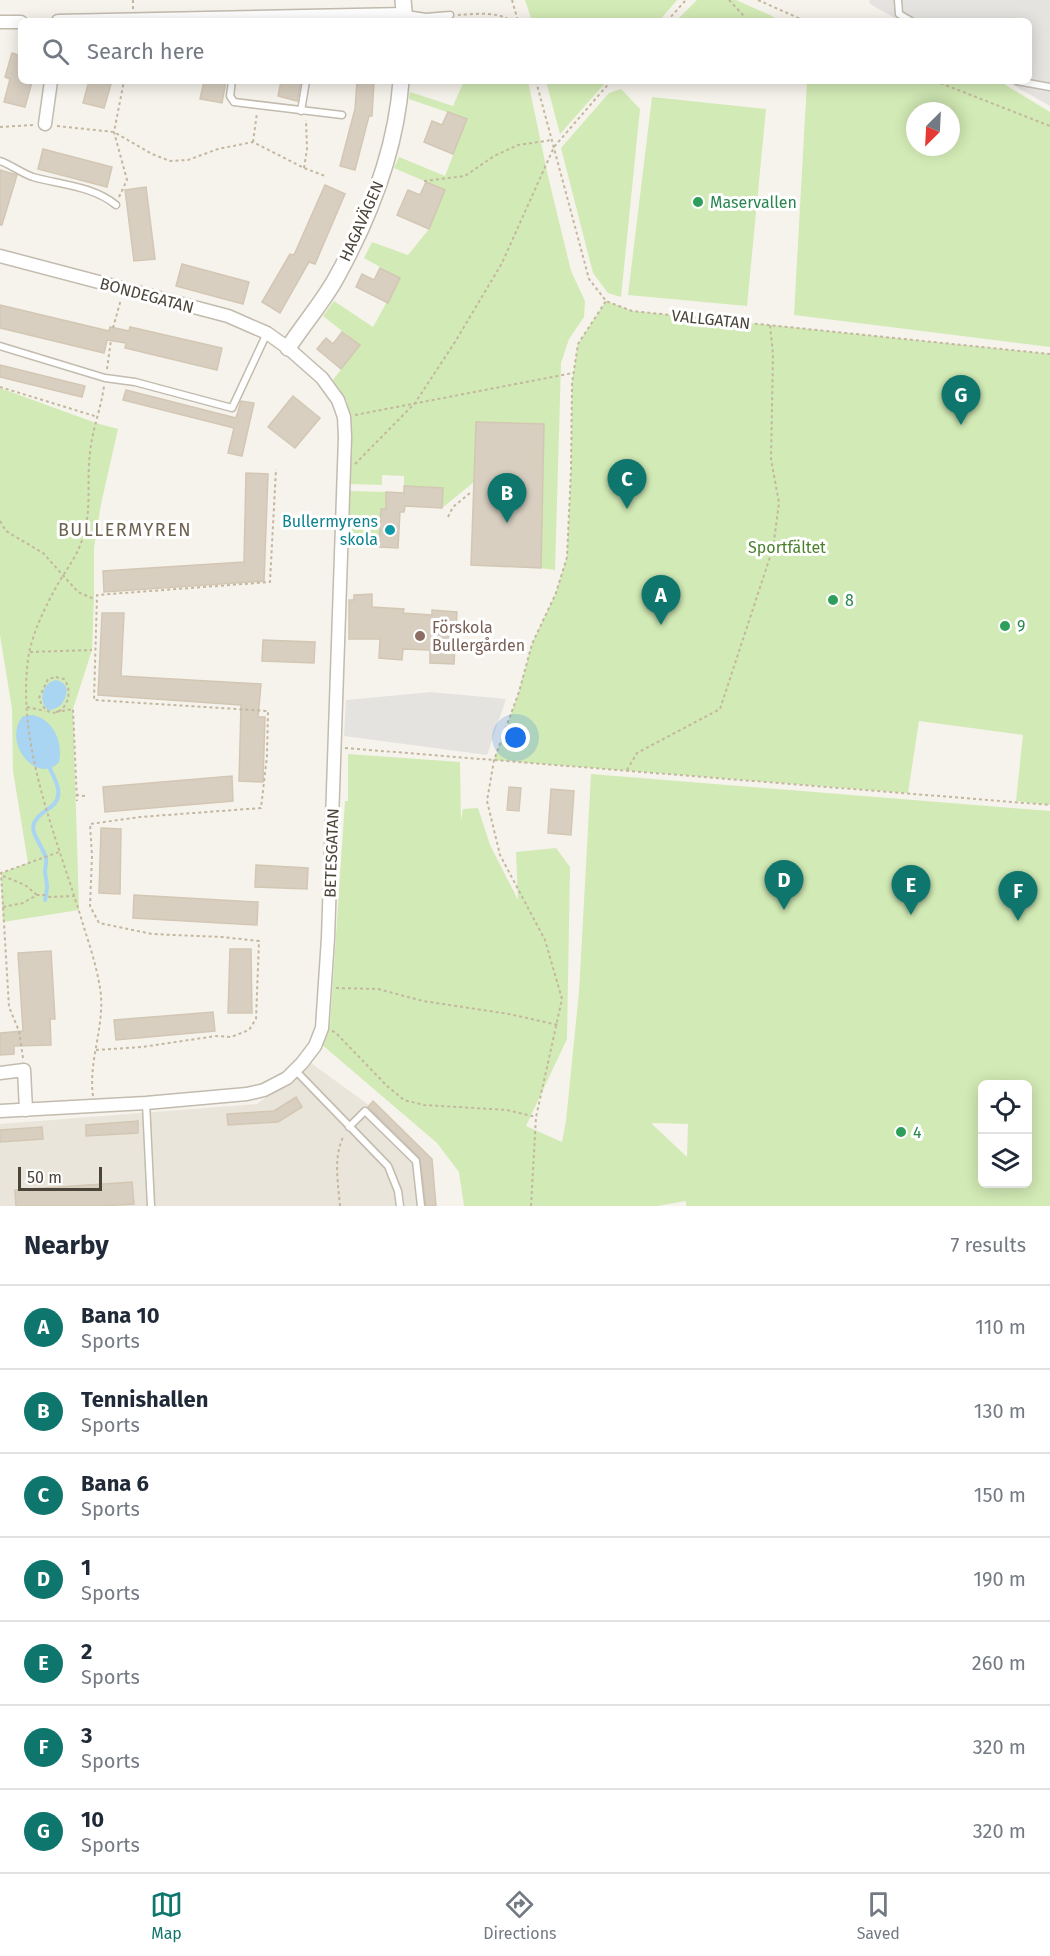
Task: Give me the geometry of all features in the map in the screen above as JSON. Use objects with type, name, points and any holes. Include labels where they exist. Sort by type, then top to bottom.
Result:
[{"type":"street","points":[[331,18],[404,12]]},
{"type":"street","points":[[0,22],[18,22]]},
{"type":"street","points":[[45,124],[51,84]]},
{"type":"street","name":"HAGAVÄGEN","points":[[288,348],[334,281],[362,226],[386,164],[396,124],[401,84]]},
{"type":"street","name":"BONDEGATAN","points":[[0,256],[228,316],[267,333],[288,348]]},
{"type":"street","name":"BETESGATAN","points":[[0,1111],[146,1103],[247,1094],[287,1078],[315,1046],[322,1028],[336,747],[340,724],[344,417],[338,400],[322,378],[288,348]]},
{"type":"street","points":[[0,1073],[24,1070],[26,1110]]},
{"type":"lane","points":[[898,0],[899,14],[906,18]]},
{"type":"lane","points":[[404,12],[426,17],[450,15]]},
{"type":"lane","points":[[232,84],[230,96],[234,102],[342,115]]},
{"type":"lane","points":[[303,111],[306,84]]},
{"type":"lane","points":[[1032,84],[1050,87]]},
{"type":"lane","points":[[0,161],[32,177],[68,184],[108,198],[116,205]]},
{"type":"lane","points":[[0,346],[105,378],[135,382],[232,408],[267,333]]},
{"type":"lane","points":[[295,1070],[388,1166],[398,1191],[400,1206]]},
{"type":"lane","points":[[146,1103],[151,1206]]},
{"type":"lane","points":[[349,1127],[365,1111],[416,1161],[421,1206]]},
{"type":"path","points":[[512,0],[517,18]]},
{"type":"path","points":[[670,18],[686,0]]},
{"type":"path","points":[[729,0],[745,18]]},
{"type":"path","points":[[758,0],[798,18]]},
{"type":"path","points":[[450,15],[492,15],[507,18]]},
{"type":"path","points":[[116,205],[127,180],[114,132],[123,84]]},
{"type":"path","points":[[531,1206],[536,1117],[562,999],[545,940],[500,855],[487,801],[494,760],[519,692],[532,644],[556,593],[567,556],[573,373],[578,344],[606,301],[589,279],[537,84]]},
{"type":"path","points":[[344,475],[415,402],[455,342],[502,263],[554,147],[608,84]]},
{"type":"path","points":[[943,84],[1050,126]]},
{"type":"path","points":[[253,142],[258,106]]},
{"type":"path","points":[[303,111],[307,148],[304,168]]},
{"type":"path","points":[[0,127],[45,124],[114,132],[152,154],[170,160],[188,160],[218,149],[253,142],[325,176]]},
{"type":"path","points":[[424,181],[465,176],[494,156],[518,145],[552,140]]},
{"type":"path","points":[[113,328],[124,289]]},
{"type":"path","name":"VALLGATAN","points":[[606,301],[632,311],[1050,354]]},
{"type":"path","points":[[626,771],[637,753],[720,709],[750,621],[772,548],[779,503],[771,459],[773,354],[770,325]]},
{"type":"path","points":[[95,1105],[92,1084],[100,1024],[100,989],[75,896],[36,770],[30,742],[27,707],[30,652],[41,620],[81,542],[87,523],[90,500],[90,453],[111,340]]},
{"type":"path","points":[[344,417],[573,373]]},
{"type":"path","points":[[0,387],[98,417]]},
{"type":"path","points":[[96,1050],[216,1036],[231,1037],[249,1030],[256,1019],[259,941],[152,934],[99,922],[90,906],[92,856],[90,824],[140,817],[261,808],[267,756],[268,711],[94,700],[97,596],[270,582],[276,469]]},
{"type":"path","points":[[448,517],[453,507],[470,493]]},
{"type":"path","points":[[0,521],[6,531],[43,553],[78,592],[94,599]]},
{"type":"path","points":[[30,652],[92,650]]},
{"type":"path","points":[[48,712],[42,708],[39,698],[48,679],[56,677],[64,679],[69,686],[70,694],[66,703],[56,712]]},
{"type":"path","points":[[27,707],[48,712],[73,708],[76,801]]},
{"type":"path","points":[[336,747],[1050,806]]},
{"type":"path","points":[[76,795],[85,796]]},
{"type":"path","points":[[1,874],[60,852]]},
{"type":"path","points":[[1,874],[25,885],[37,895]]},
{"type":"path","points":[[1,874],[9,1007],[19,1031],[24,1070]]},
{"type":"path","points":[[3,907],[23,903],[37,895],[75,896]]},
{"type":"path","points":[[325,989],[378,989],[423,1001],[509,1014],[558,1025]]},
{"type":"path","points":[[322,1028],[335,1032],[387,1086],[404,1100],[423,1105],[507,1110],[536,1117]]},
{"type":"path","points":[[165,1043],[165,1050]]},
{"type":"path","points":[[340,1206],[337,1158],[340,1143],[349,1127]]},
{"type":"shaded area","points":[[869,0],[1050,0],[1050,106],[1011,84],[1032,84],[1032,18],[895,18],[870,4]]},
{"type":"shaded area","points":[[431,692],[506,699],[487,755],[344,736],[346,700]]},
{"type":"shaded area","points":[[311,1063],[366,1103],[426,1161],[430,1206],[0,1206],[0,1124],[257,1104]]},
{"type":"green space","points":[[525,0],[677,0],[662,18],[531,18]]},
{"type":"green space","points":[[697,0],[736,0],[774,18],[679,18]]},
{"type":"green space","points":[[463,84],[529,84],[571,271],[585,301],[584,317],[569,339],[561,363],[555,570],[541,568],[543,424],[476,422],[474,482],[442,508],[443,488],[404,486],[404,476],[382,475],[382,485],[351,484],[351,426],[347,401],[333,380],[360,345],[323,316],[334,301],[373,327],[400,278],[364,258],[372,242],[408,255],[429,229],[445,190],[394,168],[399,157],[445,176],[467,119],[409,99],[410,92],[453,106]]},
{"type":"green space","points":[[547,84],[604,84],[560,134]]},
{"type":"green space","points":[[807,84],[1004,84],[1050,112],[1050,347],[794,315]]},
{"type":"green space","points":[[621,89],[640,109],[621,297],[608,293],[593,273],[561,148],[609,93]]},
{"type":"green space","name":"Maservallen","points":[[652,97],[766,109],[747,306],[628,295]]},
{"type":"green space","name":"Sportfältet","points":[[606,301],[632,311],[1050,354],[1050,805],[1016,801],[1023,735],[919,721],[908,793],[494,760],[519,692],[532,644],[556,593],[567,557],[572,383],[578,344]]},
{"type":"green space","points":[[0,388],[118,429],[101,504],[94,548],[92,650],[73,709],[79,910],[3,922],[1,873],[28,863],[13,771],[12,709],[0,635]]},
{"type":"green space","points":[[350,491],[386,492],[386,509],[381,510],[379,547],[349,547]]},
{"type":"green space","points":[[348,754],[460,762],[461,821],[463,809],[478,808],[490,845],[518,900],[516,852],[556,848],[570,867],[567,1039],[526,1126],[562,1142],[579,992],[591,774],[1050,811],[1050,1206],[686,1206],[686,1201],[657,1206],[464,1206],[459,1172],[437,1143],[320,1043],[330,1025],[345,801],[348,801]],"holes":[[[653,1123],[688,1124],[687,1157],[652,1124]]]},
{"type":"water","points":[[56,680],[64,684],[67,691],[60,706],[49,711],[42,698],[44,688]]},
{"type":"water","points":[[32,715],[46,721],[58,740],[59,762],[50,768],[41,769],[32,765],[19,748],[16,738],[17,726],[23,716]]},
{"type":"building","points":[[12,53],[18,55],[18,84],[31,84],[25,107],[4,102],[10,79],[5,77]]},
{"type":"building","points":[[88,84],[111,84],[104,108],[83,103]]},
{"type":"building","points":[[203,84],[225,84],[222,103],[200,99]]},
{"type":"building","points":[[280,84],[300,84],[297,101],[278,96]]},
{"type":"building","points":[[357,84],[374,84],[372,116],[369,116],[355,170],[340,166],[355,109]]},
{"type":"building","points":[[448,112],[467,119],[453,154],[424,142],[432,121],[442,125]]},
{"type":"building","points":[[43,149],[112,167],[107,187],[38,169]]},
{"type":"building","points":[[0,170],[17,175],[2,225],[0,225]]},
{"type":"building","points":[[426,182],[445,190],[429,229],[397,215],[408,190],[420,195]]},
{"type":"building","points":[[325,185],[345,194],[315,264],[309,262],[280,313],[262,302],[290,254],[294,255]]},
{"type":"building","points":[[146,187],[155,259],[134,261],[125,190]]},
{"type":"building","points":[[182,264],[249,282],[243,304],[176,286]]},
{"type":"building","points":[[380,268],[400,278],[388,303],[356,287],[362,274],[374,280]]},
{"type":"building","points":[[0,305],[109,331],[110,327],[129,331],[130,327],[222,348],[217,370],[125,348],[126,343],[107,340],[104,353],[0,328]]},
{"type":"building","points":[[342,332],[360,345],[341,369],[317,349],[326,338],[333,344]]},
{"type":"building","points":[[0,365],[85,386],[82,397],[0,377]]},
{"type":"building","points":[[126,390],[236,418],[241,401],[254,403],[242,456],[228,453],[234,428],[123,400]]},
{"type":"building","points":[[293,396],[320,418],[295,448],[268,427]]},
{"type":"building","points":[[476,422],[544,424],[541,568],[471,565]]},
{"type":"building","points":[[246,473],[268,474],[264,581],[104,592],[103,571],[244,562]]},
{"type":"building","name":"Bullermyrens skola","points":[[404,486],[443,488],[442,508],[405,506],[404,512],[400,512],[398,548],[379,547],[381,509],[386,509],[386,492],[404,493]]},
{"type":"building","points":[[372,594],[372,607],[404,609],[403,613],[432,615],[432,610],[457,612],[454,664],[430,663],[430,650],[403,649],[402,660],[379,658],[380,639],[349,639],[349,600],[354,600],[354,595]]},
{"type":"building","points":[[102,613],[124,613],[121,676],[261,684],[258,717],[265,717],[263,782],[239,781],[241,705],[98,695]]},
{"type":"building","points":[[263,640],[315,642],[314,663],[262,661]]},
{"type":"building","points":[[232,776],[233,801],[105,812],[103,787]]},
{"type":"building","points":[[509,787],[521,788],[519,811],[507,810]]},
{"type":"building","points":[[551,789],[574,791],[571,835],[548,833]]},
{"type":"building","points":[[101,828],[121,829],[120,894],[99,893]]},
{"type":"building","points":[[256,865],[308,868],[307,889],[255,887]]},
{"type":"building","points":[[134,895],[258,902],[257,925],[133,918]]},
{"type":"building","points":[[230,949],[251,949],[252,1013],[228,1013]]},
{"type":"building","points":[[51,951],[55,1019],[50,1019],[51,1045],[14,1046],[14,1054],[0,1055],[0,1033],[23,1031],[18,953]]},
{"type":"building","points":[[213,1012],[215,1031],[116,1040],[114,1020]]},
{"type":"building","points":[[296,1097],[302,1107],[278,1122],[228,1125],[227,1114],[274,1111]]},
{"type":"building","points":[[373,1101],[432,1159],[436,1206],[426,1206],[420,1158],[368,1107]]},
{"type":"building","points":[[138,1121],[138,1133],[86,1136],[86,1125]]},
{"type":"building","points":[[42,1127],[43,1139],[0,1142],[0,1130]]},
{"type":"building","points":[[132,1182],[134,1204],[16,1206],[15,1190]]},
{"type":"waterway","points":[[45,900],[46,858],[33,827],[37,818],[58,798],[58,788],[50,769]]},
{"type":"place","name":"Maservallen","points":[[698,202]]},
{"type":"place","name":"10","points":[[961,425]]},
{"type":"place","name":"Bana 6","points":[[627,509]]},
{"type":"place","name":"Tennishallen","points":[[507,523]]},
{"type":"place","name":"Bullermyrens skola","points":[[390,530]]},
{"type":"place","name":"8","points":[[833,600]]},
{"type":"place","name":"Bana 10","points":[[661,625]]},
{"type":"place","name":"9","points":[[1005,626]]},
{"type":"place","name":"Förskola Bullergården","points":[[420,636]]},
{"type":"place","name":"1","points":[[784,910]]},
{"type":"place","name":"2","points":[[911,915]]},
{"type":"place","name":"3","points":[[1018,921]]},
{"type":"place","name":"4","points":[[901,1132]]},
{"type":"district","name":"BULLERMYREN","points":[[125,530]]}]
